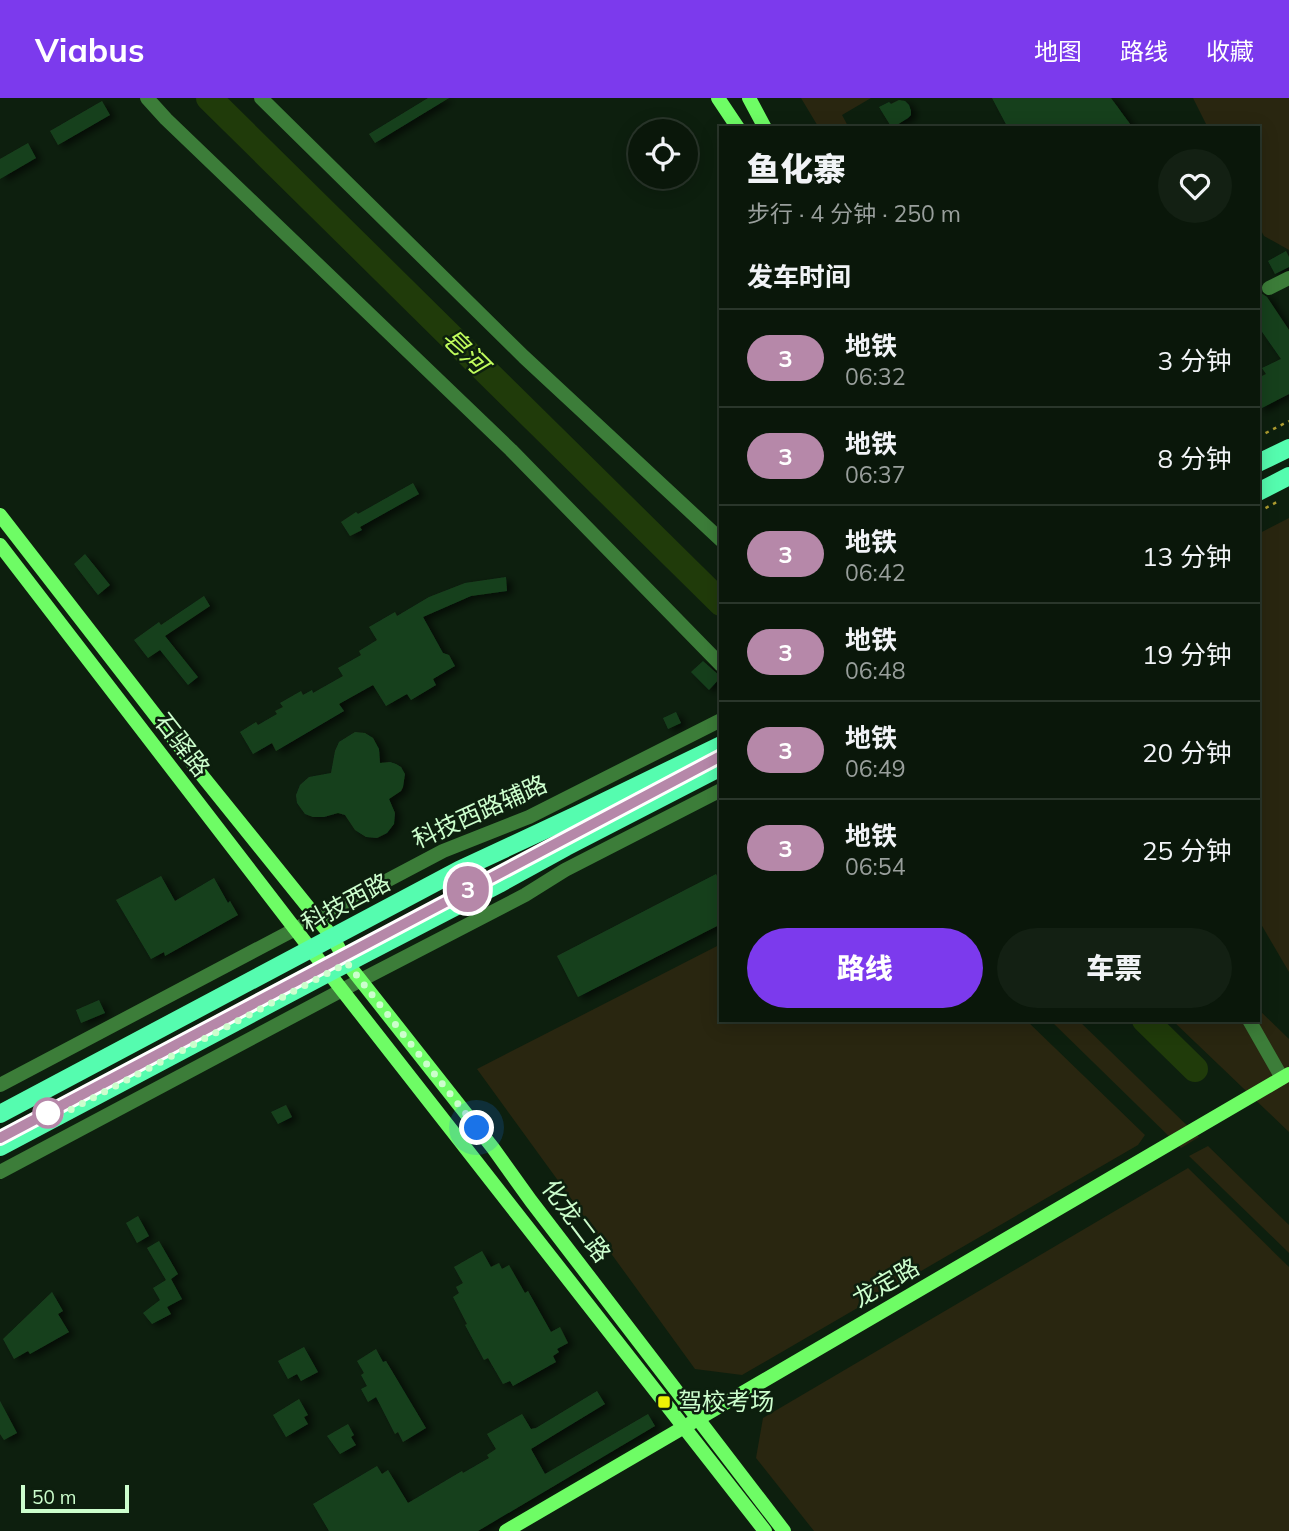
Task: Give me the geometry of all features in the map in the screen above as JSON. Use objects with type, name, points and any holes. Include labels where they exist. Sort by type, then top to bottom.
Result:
[{"type":"main road","points":[[1260,462],[1289,448]]},
{"type":"main road","points":[[1260,491],[1289,477]]},
{"type":"main road","name":"科技西路","points":[[0,1114],[459,870],[719,746]]},
{"type":"main road","points":[[0,1147],[719,768]]},
{"type":"street","points":[[147,98],[511,450],[719,662]]},
{"type":"street","points":[[261,98],[524,357],[719,538]]},
{"type":"street","points":[[718,98],[737,126]]},
{"type":"street","points":[[749,98],[764,126]]},
{"type":"street","points":[[1269,288],[1289,278]]},
{"type":"street","name":"石驿路","points":[[0,515],[204,778],[333,938]]},
{"type":"street","name":"石驿路","points":[[0,545],[328,972]]},
{"type":"street","name":"科技西路辅路","points":[[0,1085],[443,851],[529,817],[719,721]]},
{"type":"street","points":[[0,1172],[525,895],[565,870],[719,791]]},
{"type":"street","name":"化龙二路","points":[[333,938],[347,963],[493,1148],[784,1531]]},
{"type":"street","name":"化龙二路","points":[[328,972],[765,1531]]},
{"type":"street","points":[[1250,1022],[1285,1076]]},
{"type":"street","name":"龙定路","points":[[506,1531],[1285,1076]]},
{"type":"path","points":[[1260,436],[1289,421]]},
{"type":"path","points":[[1260,511],[1279,501]]},
{"type":"shaded area","points":[[801,98],[871,98],[842,115],[848,126],[818,126]]},
{"type":"shaded area","points":[[1193,98],[1289,98],[1289,250],[1264,236],[1260,229],[1260,126],[1207,126]]},
{"type":"shaded area","points":[[1289,518],[1289,972],[1260,922],[1260,533]]},
{"type":"shaded area","points":[[719,945],[719,1022],[1028,1022],[1145,1135],[1138,1145],[742,1375],[695,1369],[477,1069]]},
{"type":"shaded area","points":[[1260,1011],[1289,1039],[1289,1132],[1174,1022],[1260,1022]]},
{"type":"shaded area","points":[[1052,1022],[1080,1022],[1199,1137],[1181,1148]]},
{"type":"shaded area","points":[[1208,1146],[1289,1225],[1289,1253],[1189,1156]]},
{"type":"shaded area","points":[[1188,1168],[1289,1267],[1289,1531],[814,1531],[756,1458],[763,1418]]},
{"type":"building","points":[[428,98],[449,98],[375,143],[369,134]]},
{"type":"building","points":[[992,98],[1111,98],[1132,126],[1007,126]]},
{"type":"building","points":[[899,100],[905,101],[909,105],[911,115],[895,126],[891,126],[879,107],[889,102],[891,104]]},
{"type":"building","points":[[102,101],[110,115],[58,145],[50,131]]},
{"type":"building","points":[[28,143],[36,158],[0,179],[0,159]]},
{"type":"building","points":[[1286,251],[1289,267],[1275,274],[1268,261]]},
{"type":"building","points":[[1260,290],[1289,330],[1289,394],[1260,409],[1260,377],[1266,374],[1262,368],[1281,359],[1260,329]]},
{"type":"building","points":[[413,483],[419,494],[360,527],[362,530],[350,536],[341,522]]},
{"type":"building","points":[[85,554],[110,585],[98,595],[74,564]]},
{"type":"building","points":[[506,577],[507,591],[471,596],[423,617],[443,653],[449,655],[455,666],[433,679],[436,685],[411,700],[407,694],[386,706],[373,685],[339,704],[344,711],[276,751],[272,743],[253,754],[240,732],[277,714],[275,711],[283,707],[280,703],[301,691],[303,695],[312,690],[313,693],[343,676],[338,668],[361,655],[359,651],[377,640],[369,627],[395,612],[397,616],[429,597],[465,583]]},
{"type":"building","points":[[204,596],[210,606],[165,636],[198,677],[188,685],[160,650],[148,658],[134,640]]},
{"type":"building","points":[[703,661],[719,675],[719,679],[709,690],[691,672]]},
{"type":"building","points":[[676,712],[681,723],[668,729],[663,718]]},
{"type":"building","points":[[355,732],[365,733],[373,738],[379,749],[380,763],[396,764],[405,774],[401,791],[389,799],[395,813],[394,824],[387,833],[377,838],[366,837],[355,830],[345,815],[338,813],[313,817],[305,814],[297,803],[296,795],[300,785],[309,777],[331,773],[339,742]]},
{"type":"building","points":[[716,874],[719,880],[719,925],[578,997],[557,956]]},
{"type":"building","points":[[161,876],[175,901],[214,878],[238,915],[165,956],[164,952],[151,959],[116,900]]},
{"type":"building","points":[[99,1000],[105,1013],[81,1023],[76,1010]]},
{"type":"building","points":[[286,1105],[292,1117],[278,1124],[271,1112]]},
{"type":"building","points":[[138,1216],[149,1236],[137,1243],[126,1223]]},
{"type":"building","points":[[159,1241],[178,1274],[171,1279],[182,1299],[167,1307],[171,1314],[152,1324],[143,1313],[160,1300],[153,1288],[166,1280],[147,1248]]},
{"type":"building","points":[[482,1251],[491,1267],[499,1263],[502,1269],[509,1265],[525,1293],[528,1291],[551,1332],[560,1327],[568,1343],[557,1349],[559,1352],[553,1356],[556,1362],[513,1386],[510,1381],[503,1384],[488,1358],[484,1360],[453,1297],[459,1293],[456,1287],[463,1283],[454,1267]]},
{"type":"building","points":[[52,1292],[63,1311],[58,1314],[69,1332],[30,1354],[28,1351],[14,1359],[3,1339]]},
{"type":"building","points":[[304,1347],[318,1372],[301,1381],[297,1374],[288,1379],[278,1361]]},
{"type":"building","points":[[376,1349],[426,1428],[403,1442],[398,1432],[395,1434],[376,1397],[368,1402],[361,1389],[367,1386],[357,1361]]},
{"type":"building","points":[[597,1391],[605,1404],[531,1449],[545,1474],[648,1414],[655,1426],[478,1531],[329,1531],[313,1504],[377,1466],[382,1474],[388,1470],[408,1503],[489,1458],[487,1455],[496,1449],[487,1434],[522,1414],[531,1429],[536,1428]]},
{"type":"building","points":[[299,1399],[308,1415],[304,1417],[308,1424],[286,1437],[273,1415]]},
{"type":"building","points":[[0,1401],[17,1433],[4,1440],[0,1434]]},
{"type":"building","points":[[348,1424],[356,1445],[340,1454],[327,1436]]},
{"type":"waterway","name":"皂河","points":[[209,98],[719,601]]},
{"type":"waterway","name":"皂河","points":[[1147,1022],[1195,1069]]},
{"type":"metro line","name":"3","points":[[0,1138],[719,757]]},
{"type":"place","name":"驾校考场","points":[[664,1402]]},
{"type":"route","points":[[48,1113],[59,1116],[347,963],[477,1128]]}]
